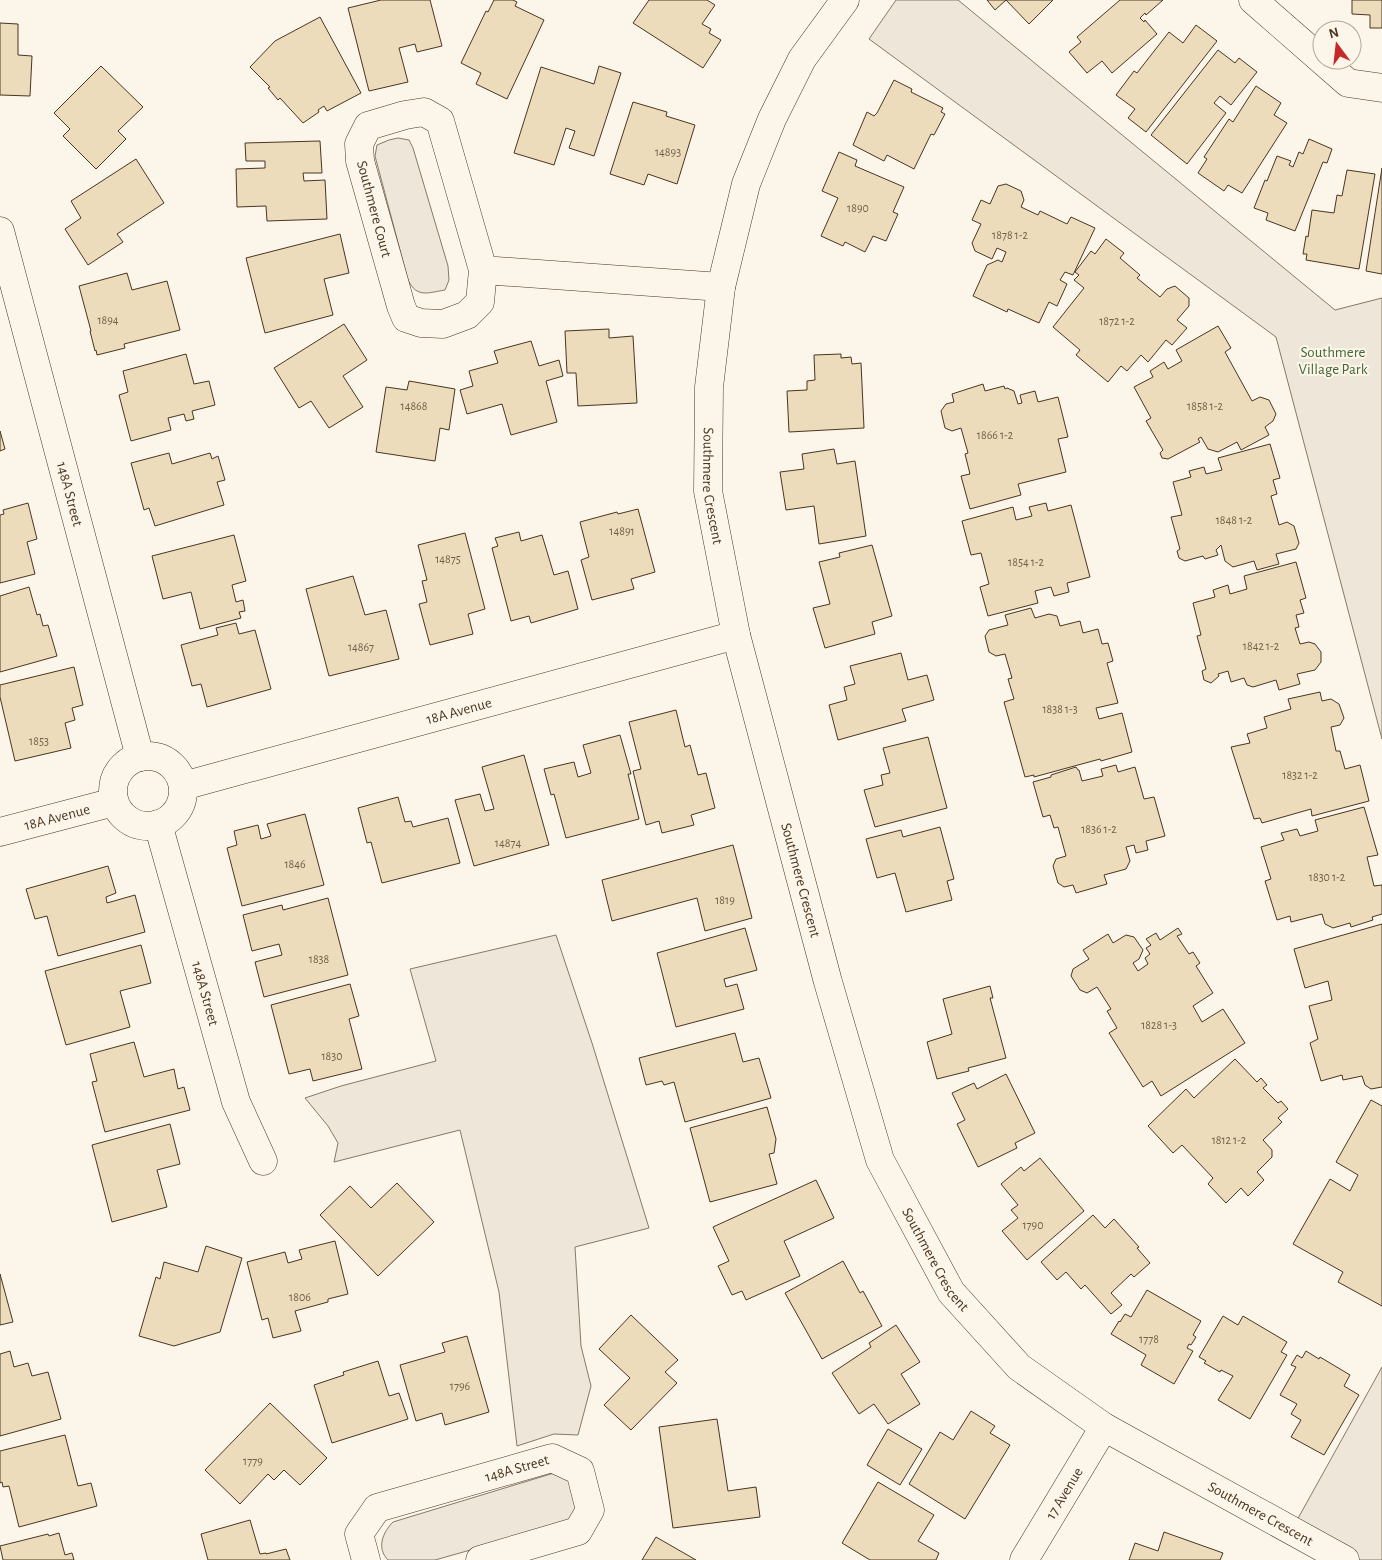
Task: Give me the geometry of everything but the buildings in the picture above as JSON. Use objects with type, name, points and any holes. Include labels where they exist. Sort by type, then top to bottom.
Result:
[{"type":"street","name":"Southmere Crescent","points":[[845,0],[802,59],[772,119],[746,184],[721,287],[709,387],[708,491],[736,635],[828,982],[880,1160],[951,1292],[1019,1366],[1104,1427],[1345,1560]]},
{"type":"street","points":[[1254,0],[1348,83],[1382,88]]},
{"type":"street","name":"Southmere Court","points":[[424,112],[440,121],[483,270],[480,302],[467,315],[443,324],[421,323],[406,318],[360,161],[359,144],[368,126],[405,115],[424,112]]},
{"type":"street","name":"148A Street","points":[[0,231],[140,757]]},
{"type":"street","points":[[483,270],[721,287]]},
{"type":"street","name":"18A Avenue","points":[[183,786],[736,635]]},
{"type":"street","points":[[151,756],[163,759],[180,775],[183,786],[182,801],[175,814],[163,823],[149,826],[134,823],[122,816],[114,802],[113,788],[117,774],[126,763],[140,757],[151,756]]},
{"type":"street","name":"18A Avenue","points":[[0,832],[114,802]]},
{"type":"street","name":"148A Street","points":[[158,824],[236,1102],[263,1161]]},
{"type":"street","name":"17 Avenue","points":[[1024,1560],[1104,1427]]},
{"type":"street","name":"148A Street","points":[[366,1560],[359,1534],[377,1508],[552,1458],[580,1471],[590,1510],[578,1531],[480,1560]]},
{"type":"green space","name":"Southmere Village Park","points":[[896,0],[958,0],[1335,310],[1382,298],[1382,739],[1276,337],[869,39]]},
{"type":"green space","points":[[398,138],[409,140],[413,148],[448,266],[449,280],[445,290],[428,293],[419,292],[411,286],[408,280],[375,156],[377,145]]},
{"type":"green space","points":[[556,935],[592,1043],[649,1228],[575,1247],[581,1346],[591,1386],[578,1435],[554,1434],[517,1446],[499,1292],[460,1130],[334,1162],[338,1143],[328,1126],[305,1098],[341,1086],[436,1061],[410,969]]},
{"type":"green space","points":[[1382,1367],[1382,1560],[1345,1560],[1291,1531]]},
{"type":"green space","points":[[554,1473],[566,1476],[581,1505],[566,1523],[435,1560],[388,1560],[384,1555],[382,1540],[386,1530],[393,1522]]}]
